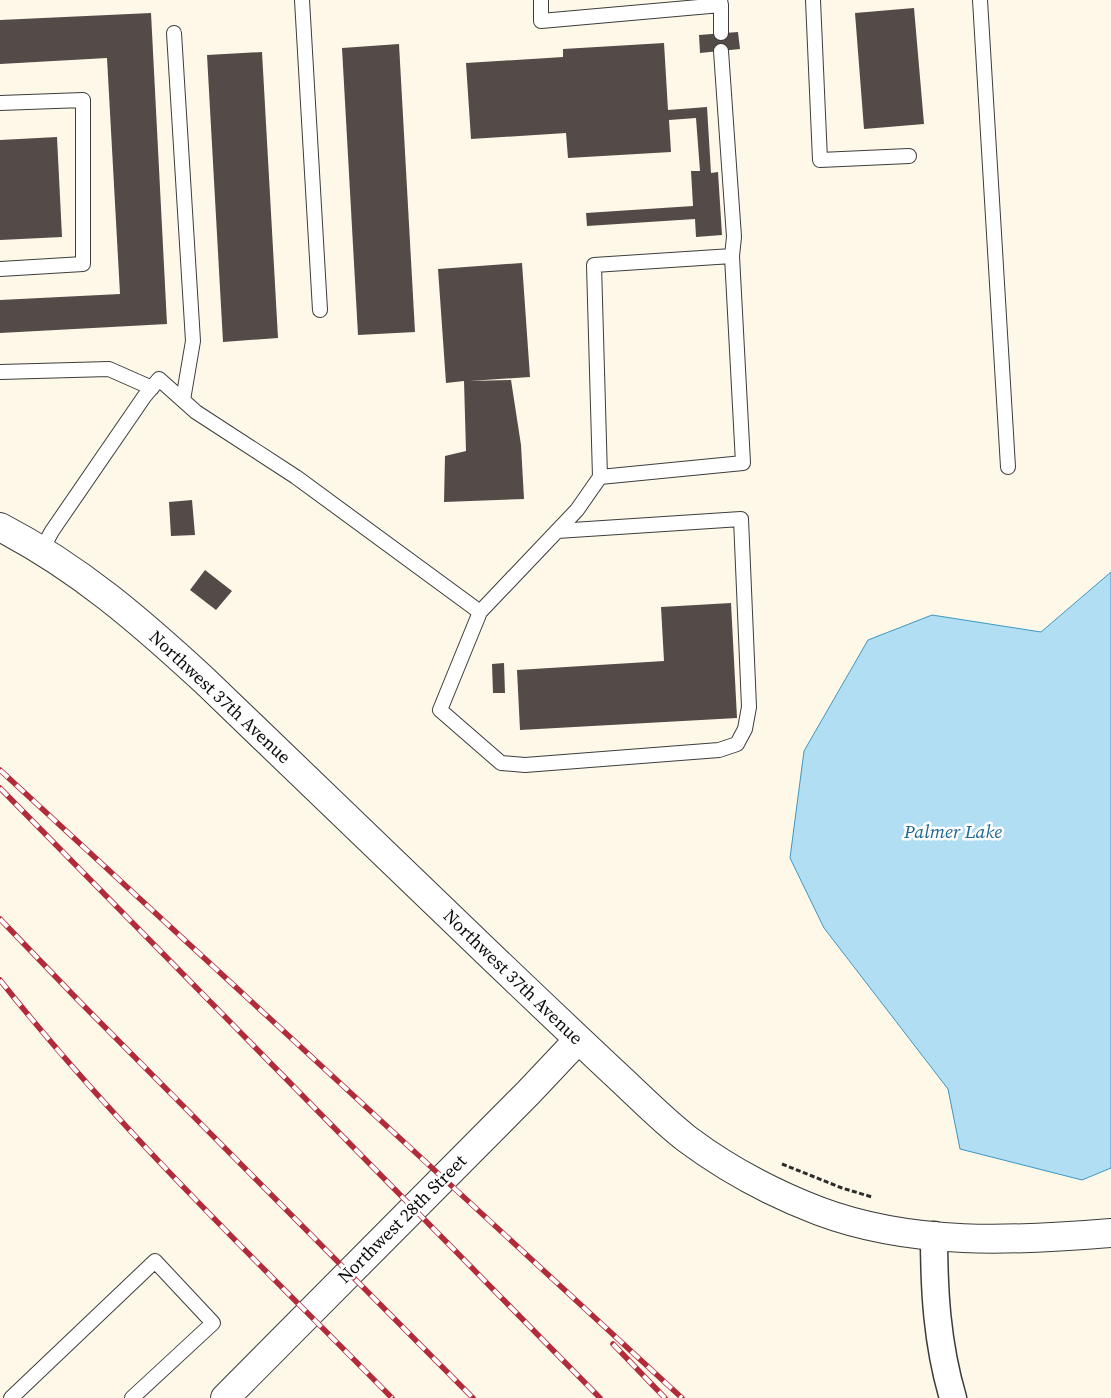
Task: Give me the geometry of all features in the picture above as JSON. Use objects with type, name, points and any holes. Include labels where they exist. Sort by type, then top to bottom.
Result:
[{"type":"street","name":"Northwest 37th Avenue","points":[[0,527],[42,550],[115,601],[149,629],[206,681],[578,1040],[686,1138],[751,1180],[819,1211],[856,1223],[895,1232],[959,1239],[1004,1240],[1111,1233]]},
{"type":"street","name":"Northwest 28th Street","points":[[225,1398],[522,1099],[578,1040]]},
{"type":"street","points":[[934,1235],[934,1280],[937,1324],[941,1351],[953,1398]]},
{"type":"lane","points":[[302,0],[320,310]]},
{"type":"lane","points":[[541,0],[541,21],[720,2],[721,33]]},
{"type":"lane","points":[[813,0],[820,160],[909,156]]},
{"type":"lane","points":[[980,0],[1008,467]]},
{"type":"lane","points":[[174,33],[193,341],[183,400]]},
{"type":"lane","points":[[600,477],[742,463],[732,256],[734,237],[721,51]]},
{"type":"lane","points":[[0,104],[84,100],[83,264],[0,269]]},
{"type":"lane","points":[[557,531],[740,519],[749,707],[745,729],[737,744],[719,750],[525,765],[501,763],[440,710],[480,612],[557,531],[577,510],[600,477],[594,265],[732,256]]},
{"type":"lane","points":[[0,372],[109,369],[152,388]]},
{"type":"lane","points":[[42,550],[52,531],[159,379],[196,412],[296,478],[480,612]]},
{"type":"lane","points":[[11,1398],[155,1261],[213,1323],[132,1398]]},
{"type":"path","points":[[776,1161],[842,1188],[880,1199]]},
{"type":"water","name":"Palmer Lake","points":[[1111,572],[1111,1168],[1082,1180],[960,1149],[948,1089],[824,928],[790,858],[804,751],[868,640],[932,615],[1041,632]]},
{"type":"building","points":[[914,8],[924,124],[864,129],[855,13]]},
{"type":"building","points":[[151,13],[167,324],[0,333],[0,300],[120,294],[107,58],[0,64],[0,20]]},
{"type":"building","points":[[738,32],[740,49],[700,53],[699,35]]},
{"type":"building","points":[[664,43],[668,110],[707,107],[711,173],[718,172],[722,235],[696,237],[695,219],[587,226],[586,213],[693,206],[691,171],[700,171],[696,118],[669,120],[671,152],[568,158],[566,133],[471,139],[466,63],[563,57],[563,49]]},
{"type":"building","points":[[399,44],[415,332],[358,335],[342,48]]},
{"type":"building","points":[[262,52],[278,338],[223,342],[207,55]]},
{"type":"building","points":[[57,137],[62,237],[0,240],[0,140]]},
{"type":"building","points":[[522,263],[530,377],[469,381],[511,380],[521,445],[524,499],[444,502],[445,456],[466,451],[464,381],[446,383],[438,269]]},
{"type":"building","points":[[192,500],[195,535],[171,536],[169,502]]},
{"type":"building","points":[[205,570],[232,591],[216,610],[190,590]]},
{"type":"building","points":[[731,603],[737,718],[520,730],[517,670],[664,661],[661,607]]},
{"type":"building","points":[[504,663],[505,693],[493,693],[492,664]]},
{"type":"railway","points":[[0,770],[682,1398]]},
{"type":"railway","points":[[0,788],[600,1398]]},
{"type":"railway","points":[[0,919],[473,1398]]},
{"type":"railway","points":[[0,980],[141,1142],[240,1246],[392,1398]]},
{"type":"railway","points":[[613,1344],[665,1398]]}]
